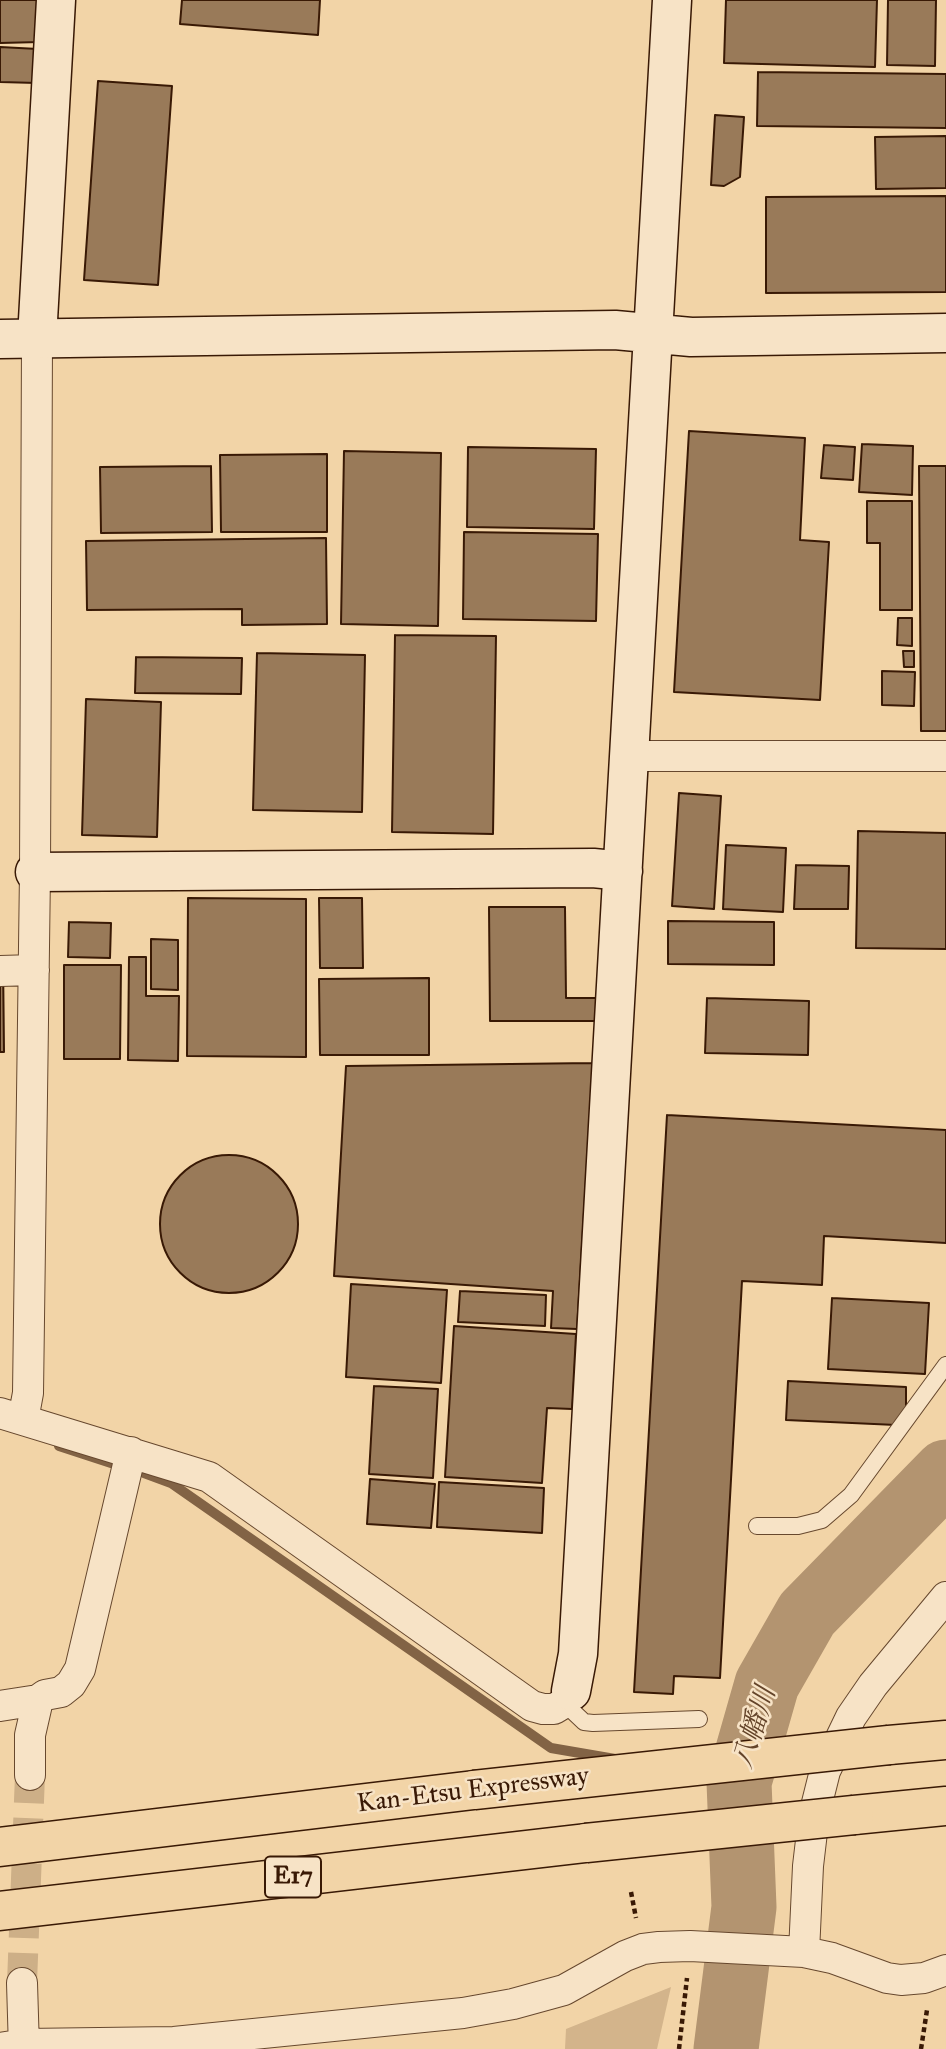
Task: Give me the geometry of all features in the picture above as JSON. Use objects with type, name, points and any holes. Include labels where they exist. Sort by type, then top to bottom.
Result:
[{"type":"highway","name":"Kan-Etsu Expressway","points":[[0,1847],[474,1790],[946,1740]]},
{"type":"highway","name":"E17","points":[[0,1910],[586,1843],[946,1806]]},
{"type":"street","points":[[56,0],[19,338],[35,872],[28,1393],[11,1417],[209,1477],[532,1706],[543,1709],[554,1709],[567,1697],[578,1654],[672,0]]},
{"type":"street","points":[[19,338],[615,330],[691,337],[946,333]]},
{"type":"street","points":[[629,756],[946,756]]},
{"type":"street","points":[[35,872],[593,867],[623,871]]},
{"type":"street","points":[[0,971],[34,970]]},
{"type":"street","points":[[0,1706],[38,1700],[45,1695],[61,1692],[71,1684],[80,1669],[131,1452]]},
{"type":"street","points":[[794,1951],[814,1815],[825,1771],[851,1717],[873,1685],[946,1597]]},
{"type":"street","points":[[30,1775],[30,1735],[38,1700]]},
{"type":"street","points":[[22,1983],[17,2047],[174,2042],[463,2013],[513,2004],[564,1990],[643,1949],[697,1946],[794,1951],[832,1958],[887,1978],[901,1980],[924,1978],[946,1970]]},
{"type":"lane","points":[[757,1526],[798,1527],[822,1520],[851,1495],[946,1365]]},
{"type":"lane","points":[[567,1697],[584,1722],[699,1719]]},
{"type":"path","points":[[679,2049],[697,1946]]},
{"type":"shaded area","points":[[671,1987],[657,2049],[565,2049],[566,2029]]},
{"type":"building","points":[[0,0],[39,0],[40,42],[0,43]]},
{"type":"building","points":[[182,0],[320,0],[318,35],[180,24]]},
{"type":"building","points":[[726,0],[877,0],[875,67],[724,63]]},
{"type":"building","points":[[888,0],[936,0],[935,66],[887,65]]},
{"type":"building","points":[[0,47],[38,49],[37,83],[0,82]]},
{"type":"building","points":[[758,72],[946,74],[946,128],[757,126]]},
{"type":"building","points":[[98,81],[172,86],[158,285],[84,280]]},
{"type":"building","points":[[715,115],[744,117],[740,177],[724,186],[711,185]]},
{"type":"building","points":[[946,136],[946,188],[876,189],[875,137]]},
{"type":"building","points":[[946,196],[946,292],[766,293],[766,197]]},
{"type":"building","points":[[689,431],[805,438],[800,540],[829,542],[820,700],[674,692]]},
{"type":"building","points":[[862,444],[913,446],[912,495],[859,492]]},
{"type":"building","points":[[824,445],[855,447],[853,480],[821,478]]},
{"type":"building","points":[[468,447],[596,449],[594,529],[467,527]]},
{"type":"building","points":[[344,451],[441,453],[438,626],[341,624]]},
{"type":"building","points":[[327,454],[327,532],[221,532],[220,455]]},
{"type":"building","points":[[211,466],[212,532],[101,533],[100,467]]},
{"type":"building","points":[[919,466],[946,466],[946,731],[921,731]]},
{"type":"building","points":[[867,501],[912,501],[912,610],[880,610],[880,543],[867,543]]},
{"type":"building","points":[[464,532],[598,534],[596,621],[463,619]]},
{"type":"building","points":[[326,538],[327,624],[242,625],[242,609],[87,610],[86,541]]},
{"type":"building","points":[[898,618],[912,618],[912,646],[897,645]]},
{"type":"building","points":[[395,635],[496,636],[493,834],[392,832]]},
{"type":"building","points":[[903,651],[914,651],[914,667],[904,667]]},
{"type":"building","points":[[257,653],[365,655],[362,812],[253,810]]},
{"type":"building","points":[[136,657],[242,658],[241,694],[135,693]]},
{"type":"building","points":[[882,671],[915,672],[914,706],[882,705]]},
{"type":"building","points":[[86,699],[161,702],[157,837],[82,835]]},
{"type":"building","points":[[679,793],[721,796],[714,909],[672,906]]},
{"type":"building","points":[[858,831],[946,833],[946,949],[856,948]]},
{"type":"building","points":[[726,845],[786,848],[783,912],[723,909]]},
{"type":"building","points":[[796,865],[849,866],[848,909],[794,909]]},
{"type":"building","points":[[188,898],[306,899],[306,1057],[187,1056]]},
{"type":"building","points":[[319,898],[362,898],[363,968],[320,968]]},
{"type":"building","points":[[489,907],[565,907],[566,998],[598,998],[599,1021],[490,1021]]},
{"type":"building","points":[[668,921],[774,922],[774,965],[668,964]]},
{"type":"building","points":[[69,922],[111,923],[110,958],[68,957]]},
{"type":"building","points":[[151,939],[178,940],[178,990],[151,989]]},
{"type":"building","points":[[129,957],[146,957],[146,996],[179,996],[178,1061],[128,1060]]},
{"type":"building","points":[[0,958],[3,958],[4,1052],[0,1052]]},
{"type":"building","points":[[64,965],[121,965],[120,1059],[64,1059]]},
{"type":"building","points":[[429,978],[429,1055],[320,1055],[319,979]]},
{"type":"building","points":[[707,998],[809,1001],[808,1055],[705,1053]]},
{"type":"building","points":[[593,1063],[577,1329],[551,1328],[553,1291],[334,1276],[346,1066]]},
{"type":"building","points":[[667,1115],[946,1130],[946,1243],[824,1236],[822,1285],[742,1281],[720,1678],[674,1676],[673,1694],[634,1692]]},
{"type":"building","points":[[229,1155],[256,1160],[278,1175],[293,1197],[298,1224],[293,1251],[278,1273],[256,1288],[229,1293],[202,1288],[180,1273],[165,1251],[160,1224],[165,1197],[180,1175],[202,1160]]},
{"type":"building","points":[[351,1284],[447,1290],[441,1383],[346,1377]]},
{"type":"building","points":[[460,1291],[546,1295],[545,1326],[458,1322]]},
{"type":"building","points":[[832,1298],[929,1303],[925,1374],[828,1369]]},
{"type":"building","points":[[454,1326],[576,1334],[572,1409],[547,1408],[542,1483],[445,1477]]},
{"type":"building","points":[[788,1381],[906,1387],[906,1414],[896,1425],[786,1420]]},
{"type":"building","points":[[374,1386],[438,1389],[433,1478],[369,1474]]},
{"type":"building","points":[[370,1479],[435,1484],[431,1528],[367,1524]]},
{"type":"building","points":[[439,1482],[544,1488],[542,1533],[437,1527]]},
{"type":"waterway","points":[[59,1446],[111,1463]]},
{"type":"waterway","name":"八幡川","points":[[726,2049],[744,1907],[739,1782],[767,1684],[807,1614],[946,1472]]},
{"type":"waterway","points":[[144,1473],[171,1483],[551,1748],[615,1759]]},
{"type":"waterway","points":[[721,1779],[739,1782]]},
{"type":"tunnel","points":[[22,1983],[30,1775]]}]
